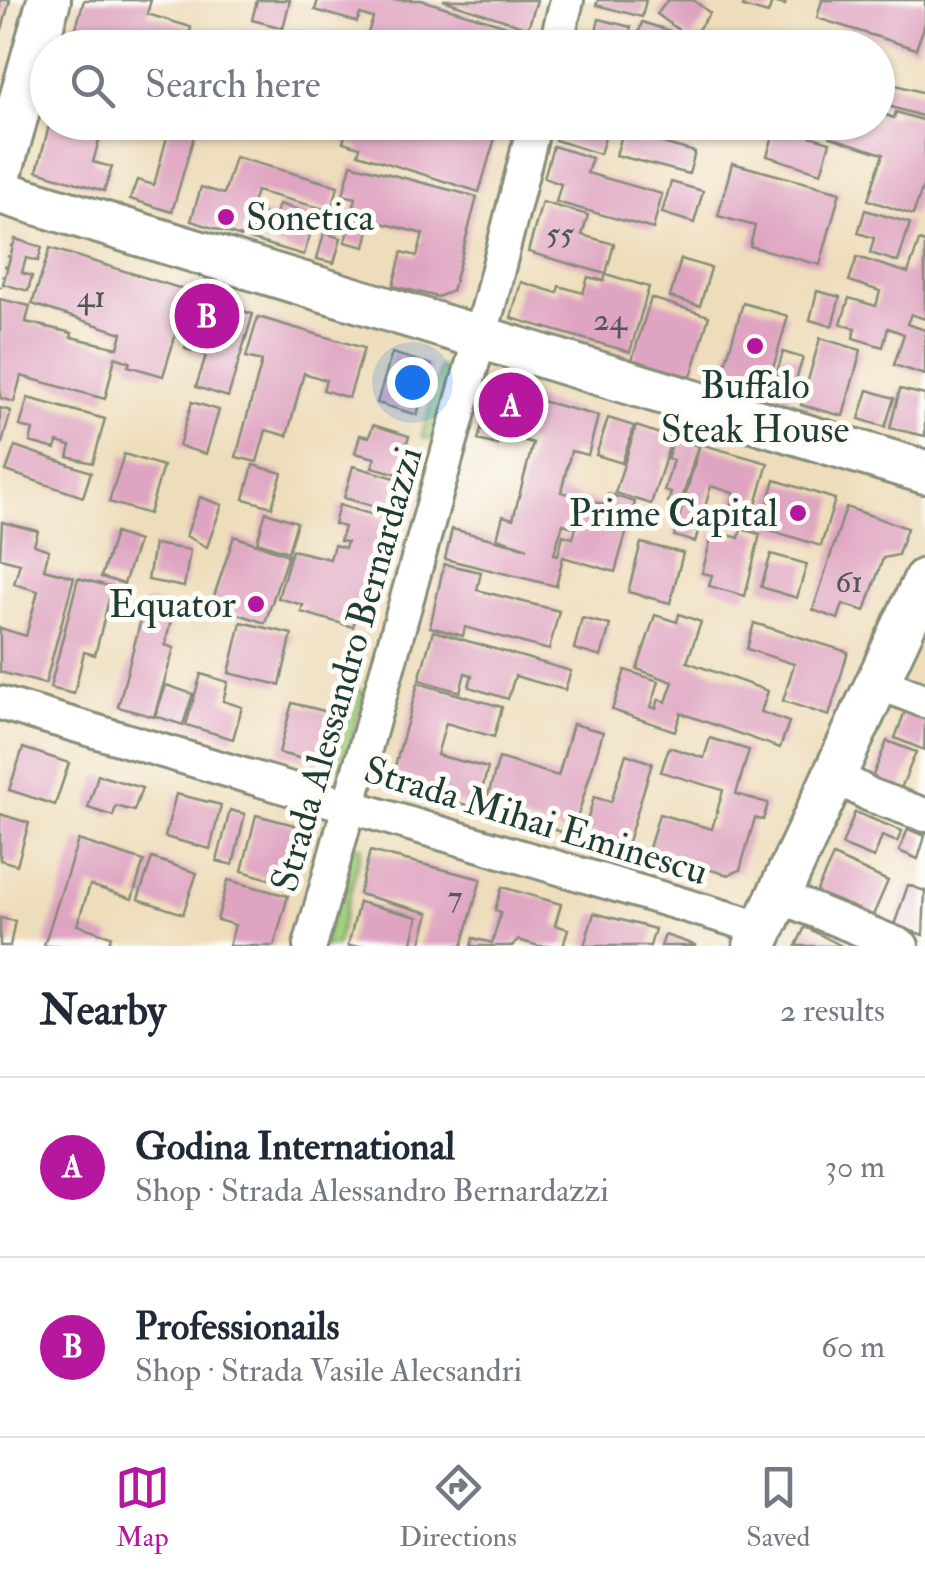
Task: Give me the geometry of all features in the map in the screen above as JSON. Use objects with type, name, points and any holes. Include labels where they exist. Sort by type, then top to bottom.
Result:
[{"type":"main road","points":[[40,30],[48,0]]},
{"type":"main road","points":[[0,174],[30,65]]},
{"type":"main road","points":[[0,192],[925,472]]},
{"type":"main road","points":[[764,923],[925,580]]},
{"type":"street","points":[[559,30],[567,0]]},
{"type":"street","name":"Strada Alessandro Bernardazzi","points":[[310,946],[480,336],[530,140]]},
{"type":"street","points":[[876,682],[925,701]]},
{"type":"street","name":"Strada Mihai Eminescu","points":[[0,704],[764,923],[902,946]]},
{"type":"street","points":[[832,774],[870,795],[925,815]]},
{"type":"path","points":[[0,288],[14,238]]},
{"type":"green space","points":[[440,367],[450,369],[432,440],[422,437]]},
{"type":"green space","points":[[355,689],[364,691],[344,768],[334,765]]},
{"type":"green space","points":[[350,844],[362,847],[336,946],[323,946]]},
{"type":"building","points":[[0,0],[10,0],[1,33],[0,32]]},
{"type":"building","points":[[84,0],[151,0],[147,14],[191,27],[190,30],[75,30]]},
{"type":"building","points":[[257,0],[290,0],[283,28],[252,20]]},
{"type":"building","points":[[318,0],[421,0],[520,30],[369,30],[373,18],[360,14],[357,22],[315,10]]},
{"type":"building","points":[[443,0],[537,0],[528,28]]},
{"type":"building","points":[[598,0],[646,0],[642,17],[596,5]]},
{"type":"building","points":[[668,0],[693,0],[710,13],[698,30],[679,30],[657,14]]},
{"type":"building","points":[[745,0],[786,0],[785,5],[772,2],[768,14],[743,7]]},
{"type":"building","points":[[822,0],[925,0],[925,24],[916,49],[895,42],[895,30],[855,30],[817,18]]},
{"type":"building","points":[[599,19],[631,27],[630,30],[596,30]]},
{"type":"building","points":[[642,22],[667,30],[640,30]]},
{"type":"building","points":[[895,85],[925,93],[925,117],[895,108]]},
{"type":"building","points":[[896,112],[925,121],[925,180],[913,215],[868,200],[883,154],[839,140],[895,140]]},
{"type":"building","points":[[45,140],[99,140],[93,162],[112,167],[104,191],[37,171]]},
{"type":"building","points":[[166,140],[193,140],[172,212],[130,199],[137,180],[154,185]]},
{"type":"building","points":[[494,140],[479,192],[358,154],[360,147],[343,142]]},
{"type":"building","points":[[555,140],[604,140],[600,154]]},
{"type":"building","points":[[621,140],[652,140],[695,152],[689,174],[616,155]]},
{"type":"building","points":[[772,140],[830,142],[821,173],[767,156]]},
{"type":"building","points":[[553,146],[592,158],[587,173],[662,194],[653,229],[556,202],[561,184],[544,178]]},
{"type":"building","points":[[235,157],[338,186],[332,211],[256,191],[241,237],[191,221],[201,187],[224,194]]},
{"type":"building","points":[[732,163],[840,192],[820,265],[750,246],[755,226],[718,216]]},
{"type":"building","points":[[351,164],[477,197],[452,291],[438,297],[393,286],[402,252],[417,256],[423,234],[371,220],[365,247],[345,242],[356,198],[343,195]]},
{"type":"building","points":[[671,182],[703,191],[694,223],[662,213]]},
{"type":"building","points":[[542,202],[588,215],[582,235],[614,244],[606,274],[528,252]]},
{"type":"building","points":[[279,204],[316,215],[304,255],[249,239],[258,212],[275,217]]},
{"type":"building","points":[[865,210],[910,223],[898,262],[870,253],[874,238],[858,233]]},
{"type":"building","points":[[324,233],[341,238],[334,263],[317,259]]},
{"type":"building","points":[[15,239],[42,247],[38,261],[26,258],[22,273],[32,276],[28,291],[3,284]]},
{"type":"building","points":[[919,241],[925,243],[925,319],[911,314],[907,324],[925,330],[925,375],[894,365],[904,334],[888,328],[883,347],[853,338],[855,328],[841,324],[849,298],[876,306],[880,291],[849,281],[857,257],[908,273]]},
{"type":"building","points":[[50,248],[189,291],[163,376],[128,366],[130,362],[115,357],[105,399],[21,376],[14,402],[0,398],[0,299],[30,306],[26,322],[118,348],[122,333],[32,304]]},
{"type":"building","points":[[681,259],[711,268],[700,306],[670,297]]},
{"type":"building","points":[[606,274],[649,287],[630,352],[511,318],[521,282],[557,293],[559,286],[583,293],[588,277],[604,281]]},
{"type":"building","points":[[817,291],[840,297],[832,326],[810,320]]},
{"type":"building","points":[[199,297],[253,314],[228,397],[196,387],[206,355],[185,349]]},
{"type":"building","points":[[651,298],[709,316],[691,377],[632,360]]},
{"type":"building","name":"Buffalo Steak House","points":[[743,303],[788,316],[767,389],[722,375]]},
{"type":"building","points":[[258,317],[364,348],[349,398],[323,390],[326,380],[304,373],[287,436],[266,430],[257,462],[236,457],[262,361],[246,357]]},
{"type":"building","points":[[820,338],[861,350],[843,416],[801,405]]},
{"type":"building","points":[[783,352],[803,358],[790,398],[771,392]]},
{"type":"building","points":[[392,353],[432,365],[417,415],[377,403]]},
{"type":"building","points":[[492,388],[598,416],[588,455],[571,451],[561,492],[605,505],[608,494],[635,502],[615,572],[563,557],[556,586],[445,559],[452,529],[528,548],[497,538],[503,516],[513,519],[533,443],[522,440],[523,435],[501,429],[497,445],[478,440]],"holes":[[[563,524],[576,528],[573,538],[563,535],[558,555],[554,554]]]},
{"type":"building","points":[[900,389],[925,395],[925,436],[890,428]]},
{"type":"building","points":[[868,390],[894,398],[885,427],[859,419]]},
{"type":"building","points":[[28,398],[105,419],[93,463],[68,457],[71,446],[57,442],[55,449],[30,442],[33,430],[20,426]]},
{"type":"building","points":[[192,402],[219,410],[206,454],[179,446]]},
{"type":"building","points":[[0,408],[11,411],[1,447],[0,447]]},
{"type":"building","points":[[608,418],[634,426],[622,463],[596,455]]},
{"type":"building","points":[[373,425],[409,436],[398,474],[372,467],[375,458],[355,453],[360,435],[369,437]]},
{"type":"building","points":[[636,426],[672,438],[651,504],[615,493]]},
{"type":"building","points":[[674,438],[698,446],[680,506],[668,502],[671,493],[664,491],[673,460],[667,459]]},
{"type":"building","points":[[700,444],[768,463],[753,515],[730,509],[734,493],[711,486],[695,542],[674,536]]},
{"type":"building","points":[[15,446],[91,472],[83,497],[6,471]]},
{"type":"building","points":[[124,454],[163,466],[149,514],[109,502]]},
{"type":"building","points":[[253,465],[282,473],[272,507],[244,499]]},
{"type":"building","points":[[353,466],[399,479],[390,511],[344,498]]},
{"type":"building","name":"Prime Capital","points":[[775,480],[835,499],[821,546],[760,527]]},
{"type":"building","points":[[200,497],[222,505],[207,547],[186,536]]},
{"type":"building","points":[[339,505],[385,518],[353,627],[301,612],[303,605],[278,598],[292,550],[330,559],[334,545],[345,548],[347,542],[340,541],[344,527],[334,524]]},
{"type":"building","points":[[846,507],[907,528],[898,555],[883,558],[865,611],[843,604],[838,619],[813,610]]},
{"type":"building","points":[[266,512],[297,522],[288,552],[257,542]]},
{"type":"building","points":[[2,522],[38,531],[34,545],[49,550],[44,569],[74,577],[45,684],[0,672],[0,628],[26,636],[38,591],[14,584],[20,563],[0,558]]},
{"type":"building","points":[[741,529],[760,534],[745,596],[709,586],[712,575],[702,573],[713,531],[739,538]]},
{"type":"building","points":[[115,533],[138,541],[124,584],[101,577]]},
{"type":"building","points":[[234,536],[288,555],[265,623],[211,605]]},
{"type":"building","points":[[641,543],[683,553],[670,603],[628,592]]},
{"type":"building","points":[[154,544],[190,550],[184,587],[148,580]]},
{"type":"building","points":[[771,554],[807,564],[797,598],[761,587]]},
{"type":"building","points":[[444,564],[481,572],[477,590],[559,611],[549,650],[465,627],[463,636],[430,627]]},
{"type":"building","points":[[78,578],[112,587],[95,655],[84,652],[74,694],[50,688]]},
{"type":"building","points":[[146,600],[174,607],[165,645],[174,648],[154,717],[118,707]]},
{"type":"building","points":[[679,614],[701,622],[687,662],[768,691],[761,712],[789,722],[780,748],[681,713],[675,731],[612,710],[625,670],[659,681],[651,707],[656,708],[659,699],[666,702],[673,682],[637,669],[655,615],[677,622]]},
{"type":"building","points":[[582,618],[610,625],[601,657],[574,649]]},
{"type":"building","points":[[241,622],[292,634],[280,685],[229,673]]},
{"type":"building","points":[[754,623],[848,652],[829,716],[783,701],[794,664],[747,649]]},
{"type":"building","points":[[433,631],[571,671],[565,690],[515,676],[508,699],[469,687],[472,675],[465,673],[460,692],[419,680]]},
{"type":"building","points":[[201,674],[228,682],[223,701],[242,707],[233,739],[186,725]]},
{"type":"building","points":[[418,683],[502,707],[494,737],[446,723],[437,755],[488,768],[477,808],[390,784]]},
{"type":"building","points":[[166,685],[193,694],[183,725],[155,716]]},
{"type":"building","points":[[292,703],[336,714],[323,764],[279,753]]},
{"type":"building","points":[[905,711],[925,718],[924,750],[895,738]]},
{"type":"building","points":[[573,724],[603,732],[572,835],[484,809],[499,758],[558,776]]},
{"type":"building","points":[[710,738],[749,750],[736,794],[768,803],[763,820],[755,818],[740,870],[728,875],[648,852],[659,814],[712,829],[723,790],[661,772],[669,747],[704,758]]},
{"type":"building","points":[[887,741],[916,752],[900,791],[871,780]]},
{"type":"building","points":[[23,748],[69,763],[55,805],[9,790]]},
{"type":"building","points":[[626,754],[652,763],[627,845],[584,831],[594,797],[611,802]]},
{"type":"building","points":[[98,775],[142,788],[134,811],[116,806],[113,816],[88,808]]},
{"type":"building","points":[[176,794],[221,805],[210,849],[165,837]]},
{"type":"building","points":[[230,810],[245,814],[233,865],[217,861]]},
{"type":"building","points":[[855,812],[902,831],[897,842],[882,836],[874,858],[842,845]]},
{"type":"building","points":[[0,814],[29,823],[17,865],[0,860]]},
{"type":"building","points":[[256,815],[306,828],[293,886],[242,871]]},
{"type":"building","points":[[908,829],[925,836],[918,859],[899,851]]},
{"type":"building","points":[[78,840],[144,861],[132,899],[90,885],[77,925],[111,936],[108,946],[47,946],[44,945]]},
{"type":"building","points":[[370,851],[481,879],[462,946],[420,946],[429,913],[359,894]]},
{"type":"building","points":[[833,856],[888,881],[871,920],[815,895]]},
{"type":"building","points":[[152,858],[197,873],[183,914],[138,899]]},
{"type":"building","points":[[228,880],[288,896],[274,946],[229,946],[235,925],[217,920]]},
{"type":"building","points":[[908,885],[925,891],[923,935],[894,925]]},
{"type":"building","points":[[502,887],[561,904],[555,925],[568,929],[563,946],[539,946],[518,940],[512,946],[471,946],[473,938],[492,943],[501,912],[495,910]]},
{"type":"building","points":[[359,902],[418,917],[411,946],[348,946]]},
{"type":"building","points":[[594,913],[655,929],[650,946],[584,946]]},
{"type":"building","points":[[0,918],[15,921],[10,946],[0,946]]},
{"type":"building","points":[[805,927],[842,946],[796,946]]},
{"type":"building","points":[[665,935],[695,945],[695,946],[661,946]]},
{"type":"place","name":"Sonetica","points":[[226,217]]},
{"type":"place","name":"Professionails","points":[[207,316]]},
{"type":"place","name":"Buffalo Steak House","points":[[755,346]]},
{"type":"place","name":"Godina International","points":[[511,405]]},
{"type":"place","name":"Prime Capital","points":[[798,513]]},
{"type":"place","name":"Equator","points":[[256,604]]}]
